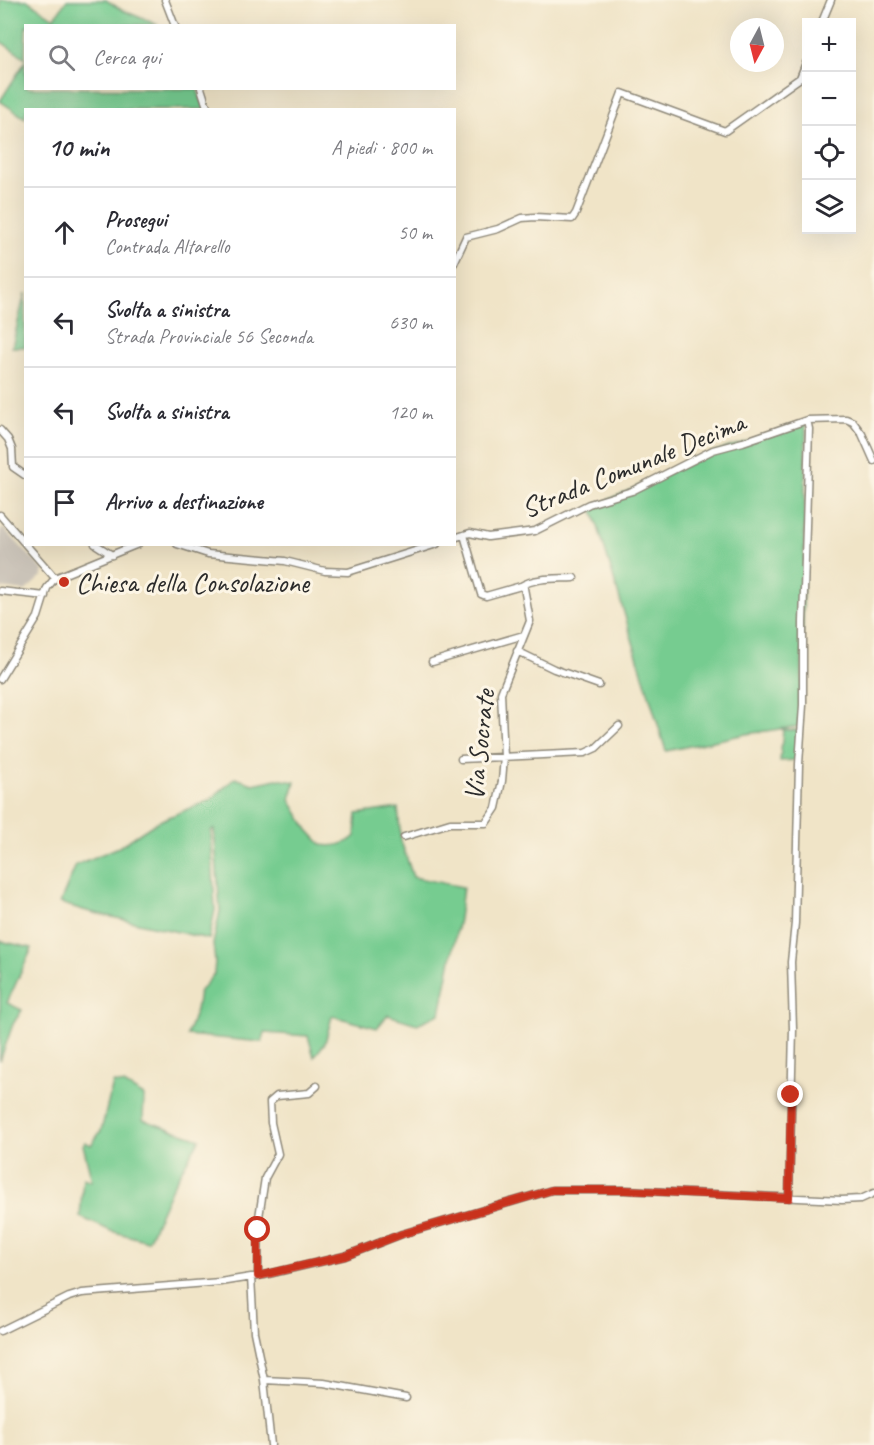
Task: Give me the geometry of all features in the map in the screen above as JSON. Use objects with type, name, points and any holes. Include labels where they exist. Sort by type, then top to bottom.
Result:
[{"type":"street","points":[[165,0],[174,24]]},
{"type":"street","points":[[824,18],[831,0]]},
{"type":"street","points":[[456,258],[466,237],[498,229],[522,218],[572,219],[622,93],[726,131],[800,78],[803,72]]},
{"type":"street","points":[[202,90],[207,108]]},
{"type":"street","name":"Strada Comunale Decima","points":[[456,537],[470,533],[488,537],[535,531],[589,504],[632,491],[713,450],[807,420],[846,419],[853,422],[862,434],[874,461]]},
{"type":"street","points":[[789,1198],[793,1029],[791,962],[795,923],[798,764],[803,705],[809,429],[807,420]]},
{"type":"street","points":[[0,430],[8,439],[12,449],[13,467],[24,475]]},
{"type":"street","points":[[0,515],[24,542]]},
{"type":"street","points":[[464,535],[483,596],[526,583],[555,578],[574,578]]},
{"type":"street","points":[[27,546],[55,578]]},
{"type":"street","points":[[98,546],[112,555]]},
{"type":"street","points":[[0,679],[38,617],[50,582],[133,546]]},
{"type":"street","points":[[183,546],[208,554],[285,561],[313,569],[338,572],[348,572],[431,546]]},
{"type":"street","name":"Via Socrate","points":[[404,837],[450,824],[486,823],[496,808],[504,757],[501,693],[530,618],[521,586]]},
{"type":"street","points":[[0,591],[45,596]]},
{"type":"street","points":[[432,662],[524,635]]},
{"type":"street","points":[[517,651],[554,669],[599,685]]},
{"type":"street","points":[[461,759],[585,753],[596,748],[619,726]]},
{"type":"street","points":[[271,1445],[264,1380],[254,1332],[254,1277],[259,1217],[265,1178],[278,1154],[271,1124],[270,1102],[277,1096],[309,1093],[317,1086]]},
{"type":"street","points":[[0,1331],[29,1315],[82,1293],[254,1277],[345,1256],[402,1234],[552,1190],[624,1190],[852,1200],[874,1192]]},
{"type":"street","points":[[264,1380],[324,1383],[406,1398]]},
{"type":"shaded area","points":[[3,528],[44,571],[42,576],[25,591],[0,588],[0,531]]},
{"type":"green space","points":[[0,0],[27,0],[54,18],[67,0],[106,0],[122,10],[156,24],[24,24],[24,57],[0,41]]},
{"type":"green space","points":[[24,64],[24,90],[197,90],[205,108],[24,108],[24,117],[0,101]]},
{"type":"green space","points":[[24,297],[24,347],[12,347]]},
{"type":"green space","points":[[804,423],[806,430],[802,681],[799,726],[746,734],[666,751],[592,507],[601,502],[602,506],[606,504],[606,501],[714,452]]},
{"type":"green space","points":[[783,730],[798,730],[796,760],[780,761]]},
{"type":"green space","points":[[235,778],[253,784],[277,779],[295,782],[290,800],[308,830],[322,845],[339,845],[355,836],[357,814],[398,808],[401,841],[413,877],[463,887],[440,1014],[417,1024],[388,1015],[377,1028],[332,1016],[325,1043],[314,1057],[308,1036],[265,1033],[262,1042],[187,1035],[196,1010],[199,992],[214,974],[213,944],[220,911],[214,829],[211,831],[215,910],[209,939],[60,903],[76,865],[119,847],[157,822],[210,800]]},
{"type":"green space","points":[[0,941],[32,948],[7,1003],[22,1010],[13,1024],[0,1061]]},
{"type":"green space","points":[[113,1083],[124,1084],[144,1096],[143,1120],[200,1139],[173,1185],[148,1241],[111,1231],[80,1217],[83,1178],[92,1181],[83,1145],[85,1142],[91,1145],[101,1131]]},
{"type":"place","name":"Chiesa della Consolazione","points":[[64,582]]},
{"type":"route","points":[[258,1230],[258,1276],[345,1256],[402,1234],[552,1190],[624,1190],[789,1198],[791,1095]]}]
